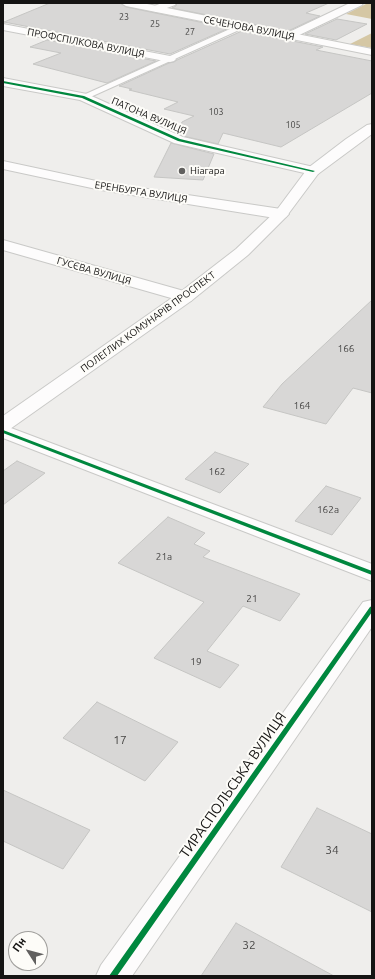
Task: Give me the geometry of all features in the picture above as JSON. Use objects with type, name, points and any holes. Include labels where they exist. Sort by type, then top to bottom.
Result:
[{"type":"street","name":"СЄЧЕНОВА ВУЛИЦЯ","points":[[126,3],[372,52]]},
{"type":"street","points":[[156,9],[171,3]]},
{"type":"street","points":[[289,36],[358,3]]},
{"type":"street","name":"ПРОФСПІЛКОВА ВУЛИЦЯ","points":[[3,27],[170,59]]},
{"type":"street","name":"ПАТОНА ВУЛИЦЯ","points":[[3,82],[83,97],[179,140],[313,171]]},
{"type":"street","name":"ПОЛЕГЛИХ КОМУНАРІВ ПРОСПЕКТ","points":[[3,425],[185,297],[242,252],[281,214],[313,171],[372,128]]},
{"type":"street","name":"ЕРЕНБУРГА ВУЛИЦЯ","points":[[3,164],[101,186],[281,214]]},
{"type":"street","name":"ГУСЄВА ВУЛИЦЯ","points":[[3,245],[185,297]]},
{"type":"street","points":[[3,431],[372,573]]},
{"type":"street","name":"ТИРАСПОЛЬСЬКА ВУЛИЦЯ","points":[[113,976],[372,608]]},
{"type":"lane","name":"ПРОФСПІЛКОВА ВУЛИЦЯ","points":[[83,97],[244,26]]},
{"type":"shaded area","points":[[368,3],[372,3],[372,19],[346,14]]},
{"type":"shaded area","points":[[372,33],[372,48],[350,44]]},
{"type":"building","points":[[50,3],[120,3],[126,7],[229,28],[170,54],[4,22]]},
{"type":"building","points":[[177,3],[329,3],[306,13],[320,16],[288,31],[172,8],[176,6]]},
{"type":"building","points":[[337,19],[367,24],[336,40],[305,34]]},
{"type":"building","points":[[242,31],[323,47],[316,50],[372,61],[372,93],[281,147],[223,133],[218,144],[183,136],[177,133],[182,122],[194,116],[164,109],[178,102],[129,90],[132,89],[119,86]]},
{"type":"building","points":[[47,40],[156,61],[107,83],[33,64],[61,53],[30,47]]},
{"type":"building","points":[[171,143],[214,154],[203,180],[154,177]]},
{"type":"building","points":[[372,300],[372,393],[353,388],[326,424],[263,407],[282,384]]},
{"type":"building","points":[[215,452],[249,464],[220,493],[185,479]]},
{"type":"building","points":[[17,461],[45,473],[3,505],[3,471]]},
{"type":"building","points":[[326,486],[361,498],[332,535],[295,521]]},
{"type":"building","points":[[168,517],[205,533],[194,544],[210,551],[203,557],[300,594],[280,621],[243,606],[207,651],[239,665],[220,688],[154,658],[204,602],[118,563]]},
{"type":"building","points":[[97,702],[178,742],[145,781],[63,738]]},
{"type":"building","points":[[3,790],[90,830],[63,869],[3,841]]},
{"type":"building","points":[[317,808],[372,834],[372,912],[281,867]]},
{"type":"building","points":[[236,923],[334,976],[201,976]]},
{"type":"cycle path","points":[[3,82],[83,97],[179,140],[313,171]]},
{"type":"cycle path","points":[[3,431],[372,573]]},
{"type":"cycle path","points":[[113,976],[372,608]]},
{"type":"place","name":"Ніагара","points":[[182,171]]}]
